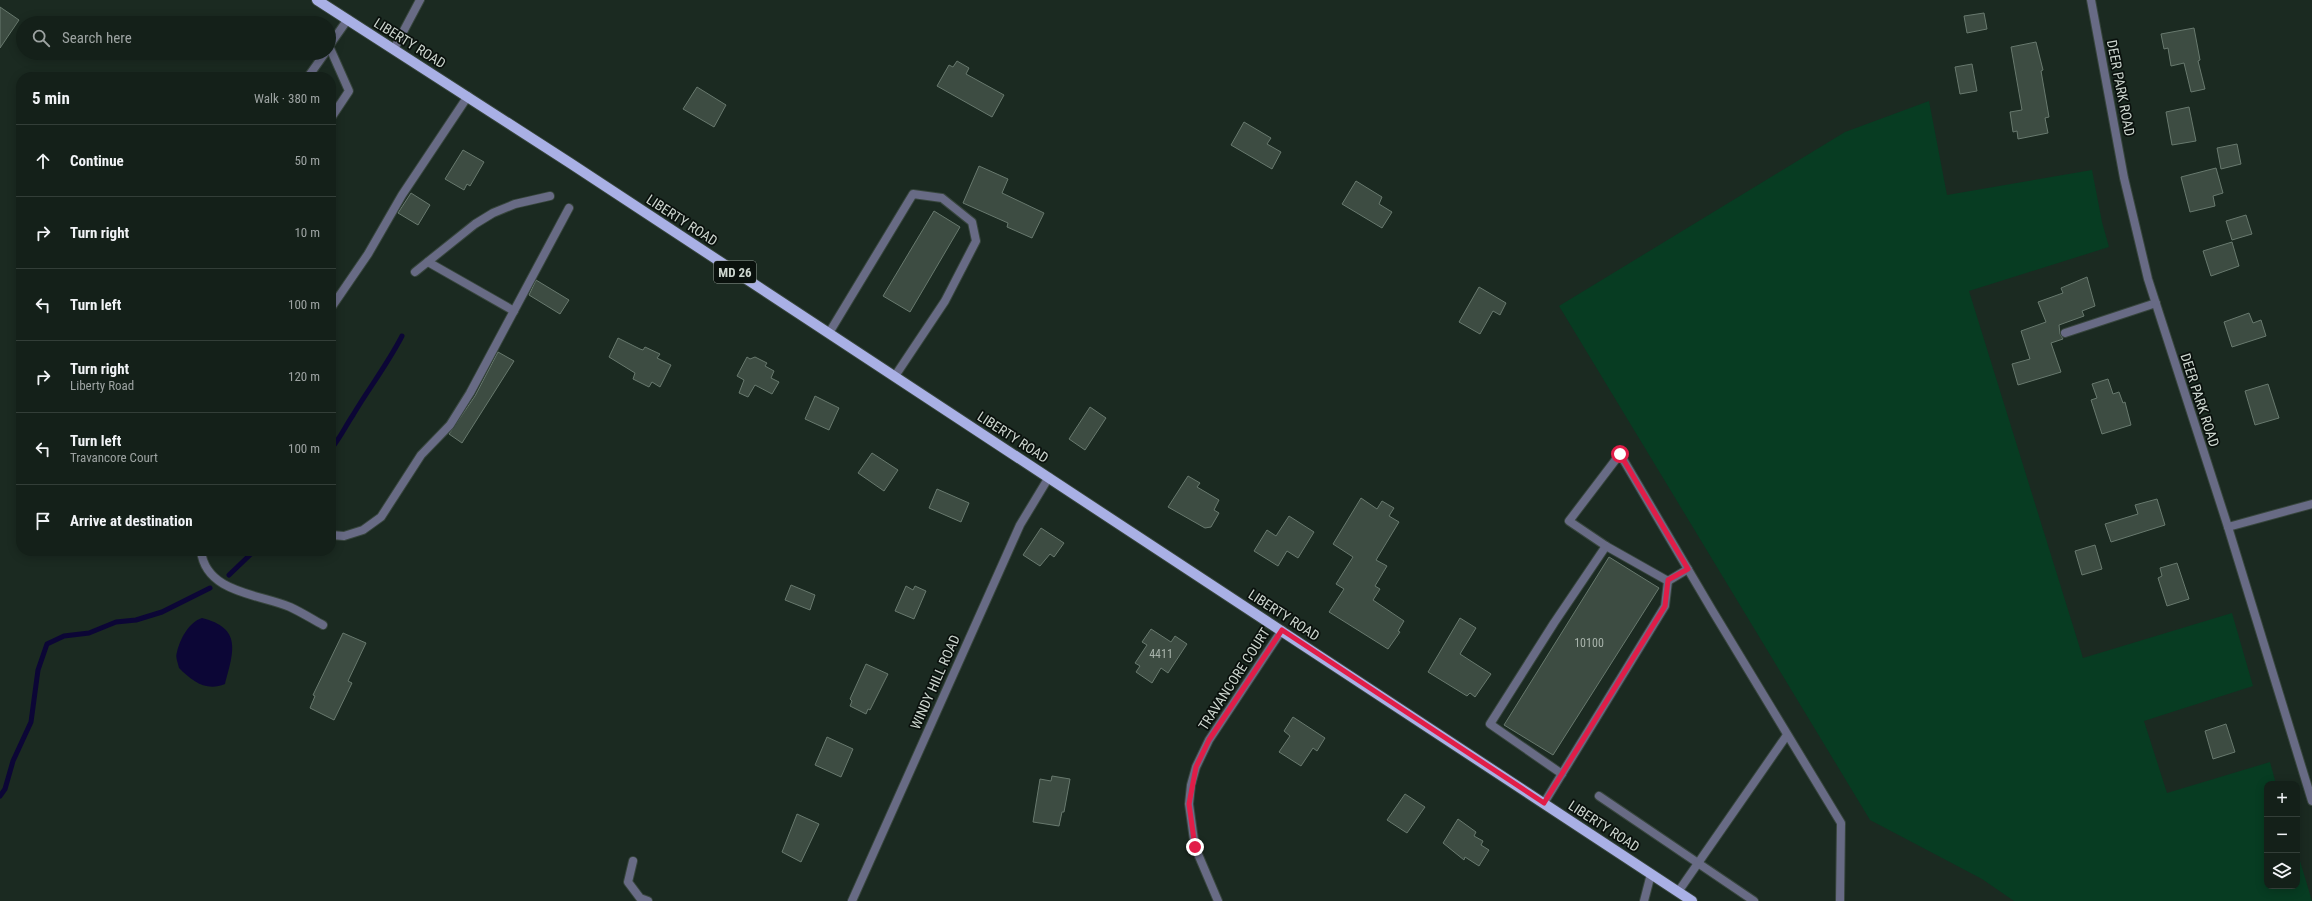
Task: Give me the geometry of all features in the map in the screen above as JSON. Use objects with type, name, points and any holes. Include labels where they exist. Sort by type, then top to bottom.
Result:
[{"type":"main road","name":"LIBERTY ROAD","points":[[317,0],[468,96],[1692,901]]},
{"type":"street","points":[[394,49],[420,0]]},
{"type":"street","name":"DEER PARK ROAD","points":[[2091,0],[2136,232],[2156,303],[2228,526],[2312,801]]},
{"type":"street","points":[[336,36],[348,19]]},
{"type":"street","points":[[311,72],[319,60]]},
{"type":"street","points":[[335,60],[349,90],[336,110]]},
{"type":"street","points":[[336,301],[368,254],[402,194],[468,96]]},
{"type":"street","points":[[829,333],[913,194],[942,198],[972,222],[976,241],[945,301],[895,376]]},
{"type":"street","points":[[415,272],[475,224],[493,213],[515,204],[550,196]]},
{"type":"street","points":[[336,535],[344,536],[363,530],[381,517],[421,455],[450,425],[470,393],[569,208]]},
{"type":"street","points":[[428,262],[514,311]]},
{"type":"street","points":[[2065,333],[2156,303]]},
{"type":"street","points":[[1668,580],[1606,546],[1569,522],[1620,454],[1841,823],[1840,901]]},
{"type":"street","name":"WINDY HILL ROAD","points":[[852,901],[1020,525],[1049,477]]},
{"type":"street","points":[[2228,526],[2312,504]]},
{"type":"street","points":[[1562,774],[1490,724],[1554,623],[1606,546]]},
{"type":"street","points":[[203,556],[205,564],[212,575],[225,586],[292,608],[323,625]]},
{"type":"street","points":[[1668,580],[1688,569]]},
{"type":"street","points":[[1544,803],[1665,606],[1668,580]]},
{"type":"street","name":"TRAVANCORE COURT","points":[[1218,901],[1195,847],[1189,804],[1191,785],[1196,767],[1209,740],[1282,630]]},
{"type":"street","points":[[1678,892],[1788,735]]},
{"type":"street","points":[[1598,796],[1754,901]]},
{"type":"street","points":[[633,861],[628,882],[640,898],[648,901]]},
{"type":"street","points":[[1644,901],[1651,874]]},
{"type":"green space","points":[[1929,101],[1947,195],[2092,170],[2102,222],[2109,247],[1969,291],[2083,658],[2232,613],[2253,686],[2144,721],[2167,793],[2270,762],[2275,781],[2264,781],[2264,889],[2300,889],[2300,861],[2312,901],[2014,901],[1982,879],[1870,820],[1559,306],[1845,132]]},
{"type":"shaded area","points":[[202,618],[215,622],[224,628],[232,642],[231,661],[225,684],[212,687],[200,684],[194,681],[179,668],[176,654],[178,647],[189,627],[197,620]]},
{"type":"building","points":[[0,7],[16,18],[16,24],[0,48]]},
{"type":"building","points":[[1984,13],[1987,29],[1967,33],[1964,16]]},
{"type":"building","points":[[2194,28],[2200,60],[2198,61],[2205,89],[2191,92],[2184,63],[2171,66],[2168,48],[2164,49],[2161,34]]},
{"type":"building","points":[[2036,42],[2043,70],[2041,71],[2049,117],[2045,118],[2048,133],[2018,139],[2017,131],[2013,132],[2010,112],[2022,110],[2011,47]]},
{"type":"building","points":[[957,61],[969,68],[966,74],[1004,95],[992,117],[937,86],[949,65],[953,67]]},
{"type":"building","points":[[1972,64],[1977,91],[1960,94],[1955,67]]},
{"type":"building","points":[[697,87],[726,105],[714,127],[683,109]]},
{"type":"building","points":[[2189,107],[2196,141],[2172,145],[2166,112]]},
{"type":"building","points":[[1244,122],[1271,138],[1267,144],[1281,152],[1272,169],[1231,145]]},
{"type":"building","points":[[2237,144],[2241,164],[2221,169],[2217,148]]},
{"type":"building","points":[[463,150],[484,162],[470,186],[467,184],[464,190],[445,179]]},
{"type":"building","points":[[979,166],[1008,179],[1002,193],[1044,213],[1032,238],[1007,227],[1008,223],[963,203]]},
{"type":"building","points":[[2216,168],[2223,193],[2213,196],[2215,206],[2190,212],[2181,177]]},
{"type":"building","points":[[1356,181],[1382,197],[1379,204],[1392,212],[1382,228],[1342,204]]},
{"type":"building","points":[[411,193],[430,205],[418,225],[398,213]]},
{"type":"building","points":[[934,211],[960,227],[910,312],[883,296]]},
{"type":"building","points":[[2246,215],[2252,234],[2232,240],[2226,221]]},
{"type":"building","points":[[2232,242],[2239,266],[2211,276],[2203,251]]},
{"type":"building","points":[[2087,277],[2095,306],[2082,311],[2084,316],[2059,325],[2060,334],[2063,339],[2051,343],[2061,372],[2018,385],[2012,364],[2030,359],[2021,331],[2046,322],[2038,302],[2063,293],[2061,288]]},
{"type":"building","points":[[536,280],[569,300],[560,314],[529,295]]},
{"type":"building","points":[[1479,287],[1506,303],[1500,315],[1493,311],[1480,334],[1459,322]]},
{"type":"building","points":[[2249,313],[2253,323],[2261,320],[2266,336],[2232,347],[2224,322]]},
{"type":"building","points":[[618,338],[640,349],[643,350],[645,347],[660,354],[657,358],[671,365],[660,387],[652,382],[649,387],[633,379],[635,373],[609,357]]},
{"type":"building","points":[[498,352],[514,361],[462,443],[449,434],[475,396]]},
{"type":"building","points":[[747,357],[750,359],[755,357],[767,363],[765,366],[774,371],[771,378],[779,382],[772,394],[755,385],[748,397],[739,393],[744,380],[737,376]]},
{"type":"building","points":[[2108,379],[2113,394],[2119,392],[2123,403],[2125,402],[2131,425],[2102,434],[2091,400],[2097,398],[2092,384]]},
{"type":"building","points":[[2268,384],[2279,418],[2255,425],[2245,391]]},
{"type":"building","points":[[815,396],[839,408],[829,430],[805,419]]},
{"type":"building","points":[[1090,407],[1106,418],[1085,450],[1069,439]]},
{"type":"building","points":[[872,453],[898,470],[884,491],[858,473]]},
{"type":"building","points":[[1188,476],[1200,483],[1197,487],[1219,500],[1214,510],[1219,513],[1211,527],[1205,528],[1168,507]]},
{"type":"building","points":[[937,489],[969,503],[961,522],[929,508]]},
{"type":"building","points":[[1361,498],[1377,509],[1382,501],[1394,508],[1389,516],[1399,522],[1376,560],[1387,566],[1375,586],[1380,589],[1373,600],[1404,621],[1398,631],[1400,632],[1388,649],[1329,612],[1344,589],[1336,584],[1353,557],[1333,544]]},
{"type":"building","points":[[2157,499],[2165,525],[2111,542],[2105,524],[2138,514],[2135,505]]},
{"type":"building","points":[[1289,516],[1314,532],[1298,558],[1287,551],[1278,566],[1254,551],[1267,530],[1276,536]]},
{"type":"building","points":[[1041,528],[1064,543],[1054,557],[1050,554],[1040,566],[1023,555]]},
{"type":"building","points":[[2095,545],[2102,569],[2082,575],[2075,551]]},
{"type":"building","points":[[1609,557],[1659,588],[1553,755],[1504,725]]},
{"type":"building","points":[[2177,563],[2189,599],[2167,606],[2158,578],[2162,576],[2160,568]]},
{"type":"building","points":[[791,585],[815,595],[810,610],[785,600]]},
{"type":"building","points":[[906,586],[913,590],[915,586],[926,591],[914,619],[895,611]]},
{"type":"building","points":[[1460,618],[1476,628],[1460,654],[1491,674],[1475,697],[1470,693],[1467,696],[1428,672]]},
{"type":"building","points":[[1151,629],[1171,642],[1175,636],[1187,644],[1168,673],[1161,668],[1152,683],[1136,672],[1140,666],[1135,663],[1147,645],[1142,642]]},
{"type":"building","points":[[343,633],[366,643],[348,681],[352,683],[334,720],[310,708],[315,696],[313,695]]},
{"type":"building","points":[[866,664],[888,674],[870,710],[868,709],[866,714],[850,706],[852,701],[850,699]]},
{"type":"building","points":[[1293,717],[1325,738],[1317,751],[1313,748],[1301,766],[1279,752],[1290,736],[1284,731]]},
{"type":"building","points":[[2226,724],[2235,752],[2213,759],[2205,731]]},
{"type":"building","points":[[827,737],[853,749],[841,777],[815,765]]},
{"type":"building","points":[[1052,776],[1070,779],[1064,812],[1062,812],[1059,826],[1033,822],[1040,779],[1051,781]]},
{"type":"building","points":[[1405,794],[1425,807],[1407,833],[1387,820]]},
{"type":"building","points":[[797,814],[819,824],[801,862],[782,852]]},
{"type":"building","points":[[1458,819],[1476,832],[1474,836],[1483,841],[1481,845],[1489,850],[1479,866],[1465,857],[1464,860],[1443,843]]},
{"type":"waterway","points":[[336,442],[402,336]]},
{"type":"waterway","points":[[229,575],[249,556]]},
{"type":"waterway","points":[[0,796],[5,789],[13,761],[31,722],[38,670],[47,644],[64,636],[89,633],[116,622],[136,620],[162,612],[210,588]]},
{"type":"route","points":[[1195,847],[1190,825],[1189,804],[1191,785],[1196,767],[1209,740],[1282,630],[1544,803],[1665,606],[1668,580],[1688,569],[1620,454]]}]
